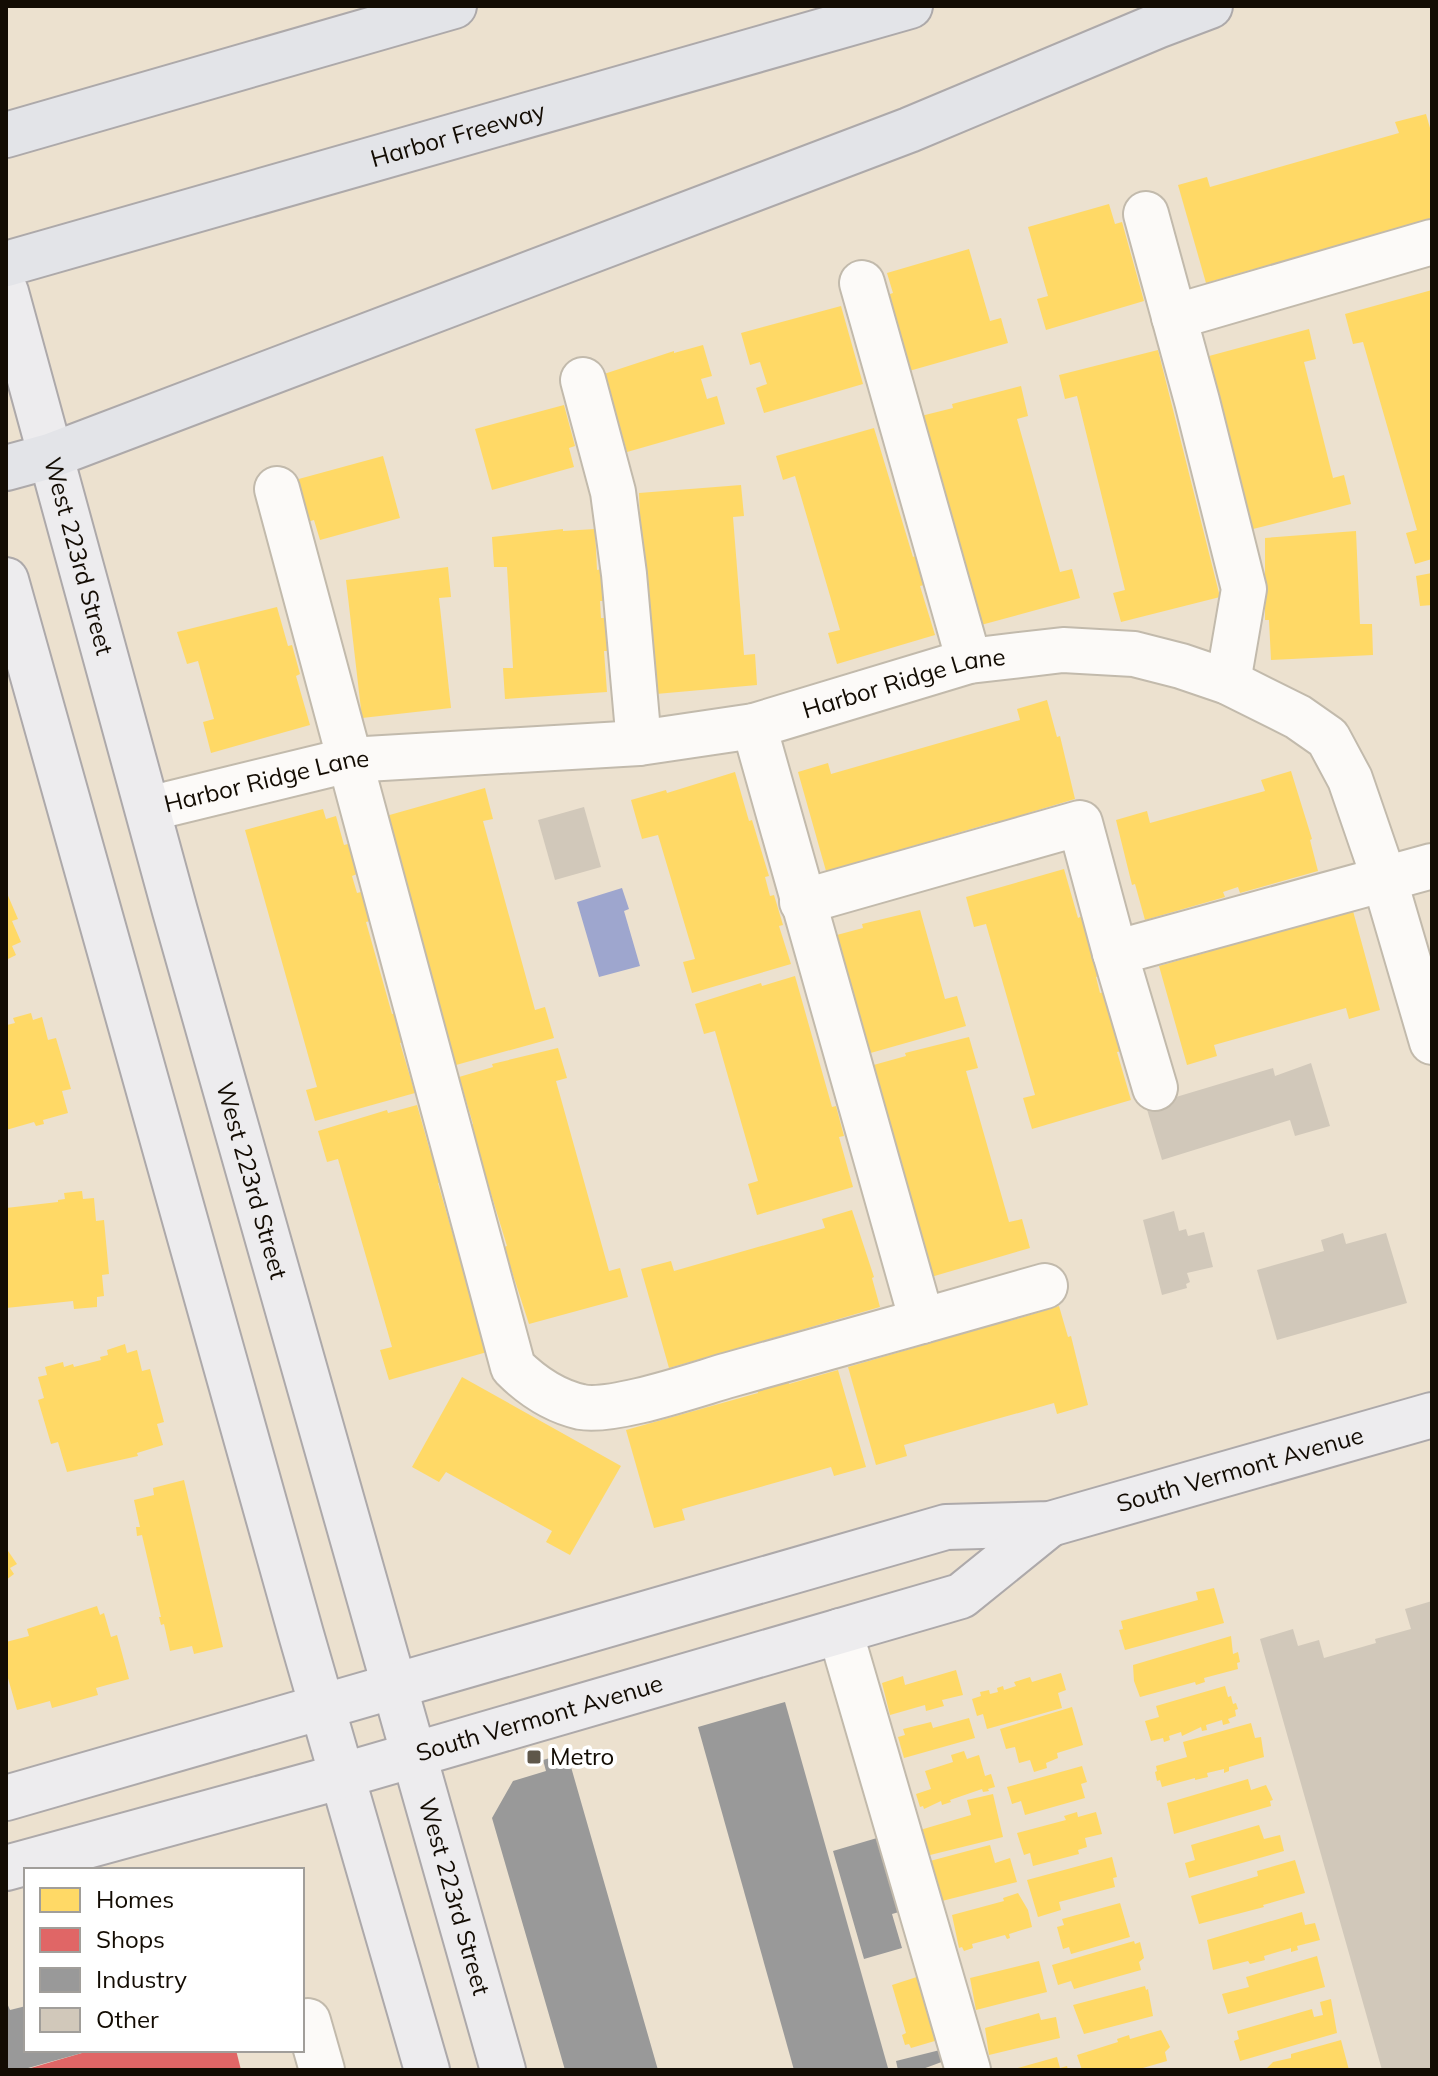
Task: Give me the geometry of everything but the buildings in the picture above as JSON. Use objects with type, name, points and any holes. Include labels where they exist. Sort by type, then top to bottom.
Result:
[{"type":"highway","points":[[6,135],[454,6]]},
{"type":"highway","name":"Harbor Freeway","points":[[6,264],[910,6]]},
{"type":"highway","points":[[6,468],[50,456],[909,130],[1210,6]]},
{"type":"main road","name":"West 223rd Street","points":[[6,292],[148,809],[503,2070]]},
{"type":"main road","points":[[6,580],[427,2070]]},
{"type":"main road","name":"South Vermont Avenue","points":[[6,1798],[946,1527],[1050,1524],[1432,1415]]},
{"type":"main road","name":"South Vermont Avenue","points":[[6,1868],[342,1776],[961,1596],[1050,1524]]},
{"type":"lane","points":[[1146,214],[1244,589],[1228,682]]},
{"type":"lane","points":[[1174,317],[1432,242]]},
{"type":"lane","points":[[862,283],[969,661]]},
{"type":"lane","points":[[583,380],[613,492],[624,574],[639,743]]},
{"type":"lane","points":[[277,489],[513,1367],[531,1385],[581,1407],[607,1406],[674,1392],[1045,1286]]},
{"type":"lane","name":"Harbor Ridge Lane","points":[[148,809],[349,760],[639,743],[754,726],[969,661],[1063,650],[1134,654],[1228,682],[1298,717],[1328,738],[1350,779],[1384,878],[1432,1042]]},
{"type":"lane","points":[[754,726],[922,1321]]},
{"type":"lane","points":[[802,902],[1080,823],[1155,1088]]},
{"type":"lane","points":[[1115,953],[1432,866]]},
{"type":"lane","points":[[840,1631],[968,2070]]},
{"type":"lane","points":[[308,2021],[322,2070]]},
{"type":"water","points":[[622,888],[629,909],[624,911],[640,966],[599,977],[577,902]]},
{"type":"place","name":"Metro","points":[[534,1757]]}]
